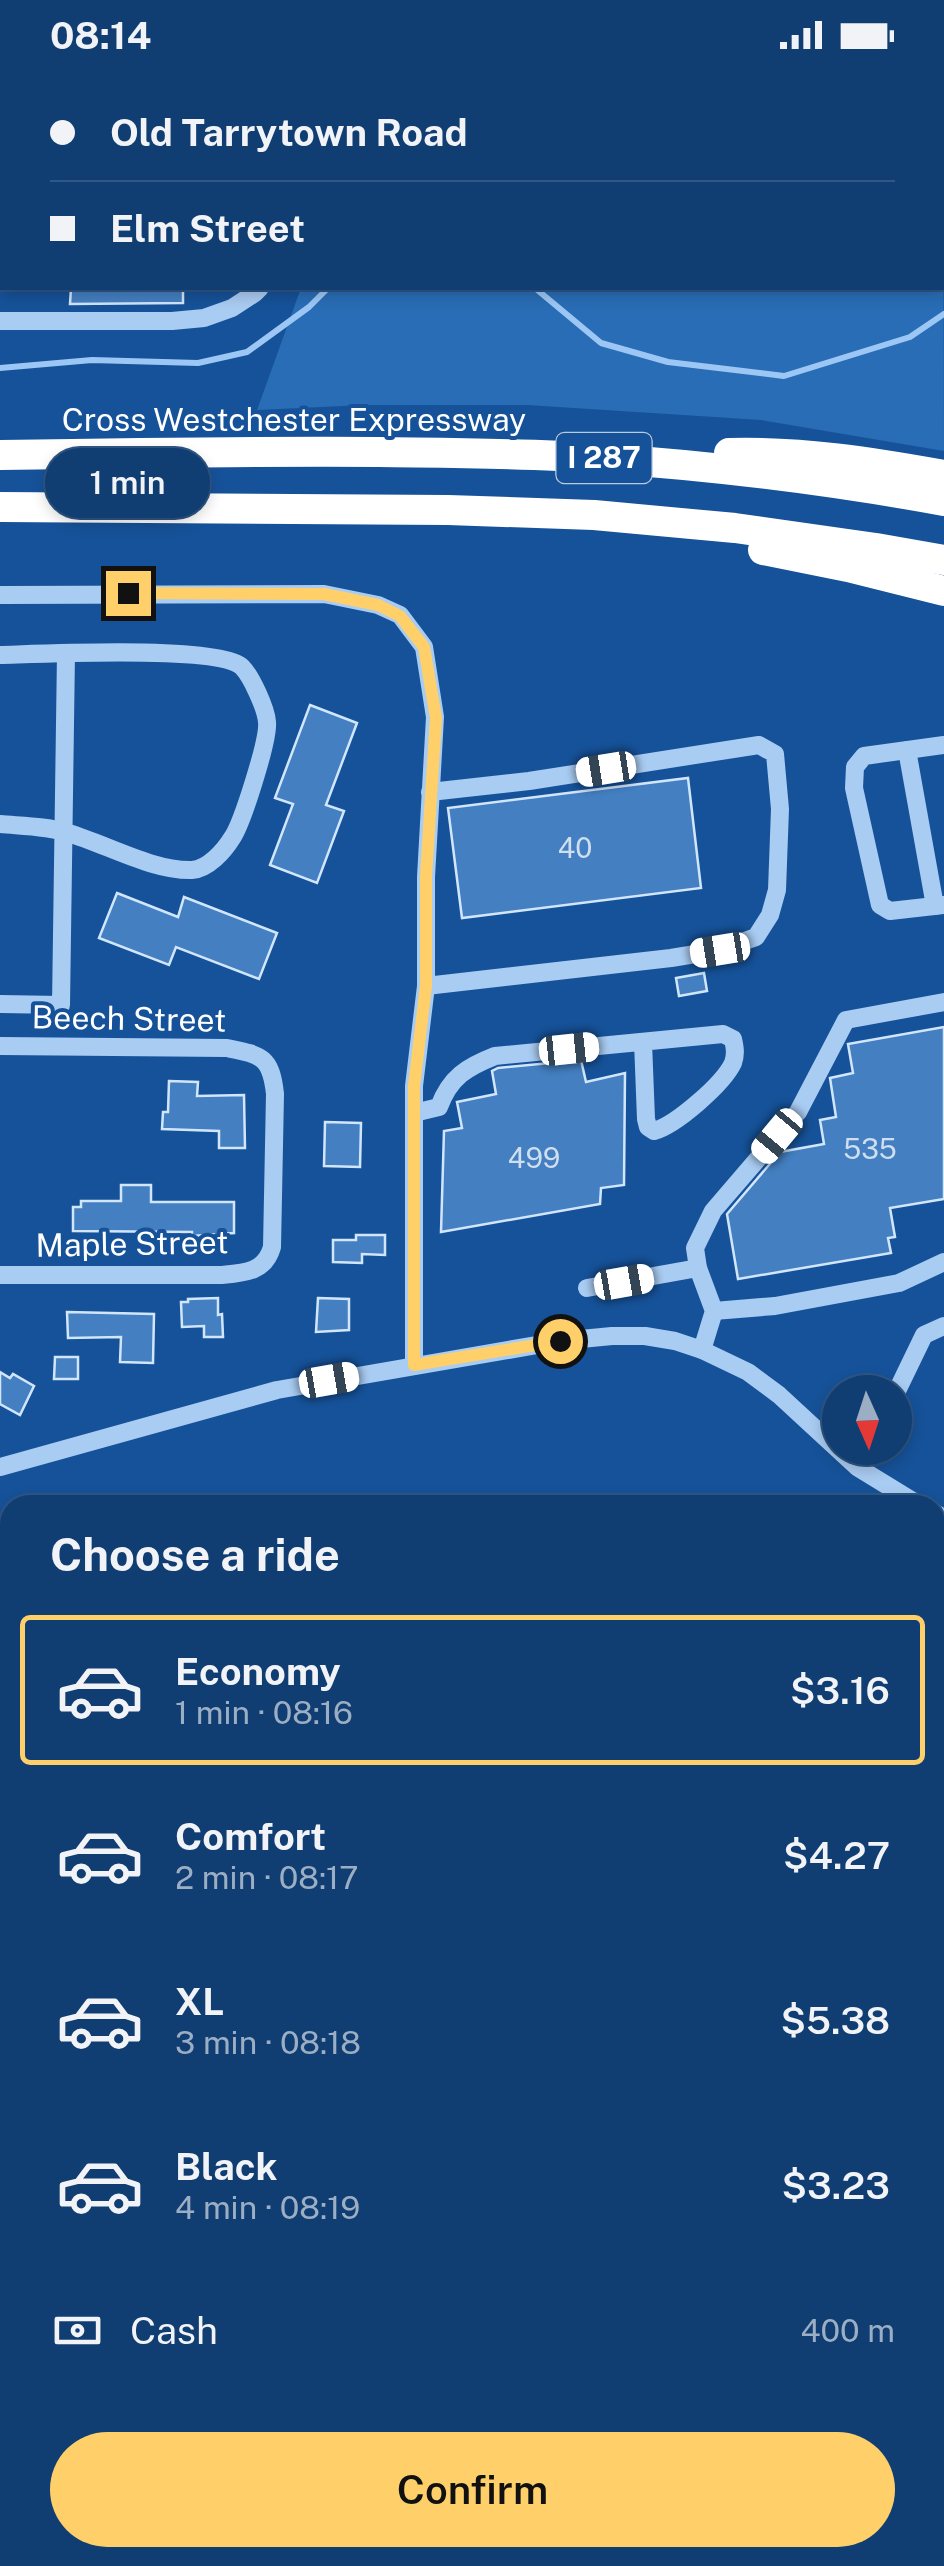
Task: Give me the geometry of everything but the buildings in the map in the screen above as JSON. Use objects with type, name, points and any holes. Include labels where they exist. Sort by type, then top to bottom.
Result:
[{"type":"highway","name":"Cross Westchester Expressway","points":[[0,455],[260,452],[597,458],[742,470],[944,501]]},
{"type":"highway","points":[[597,458],[796,453],[944,474]]},
{"type":"highway","name":"I 287","points":[[0,507],[466,511],[594,516],[735,528],[944,560]]},
{"type":"highway","points":[[594,516],[848,567],[944,592]]},
{"type":"street","points":[[0,321],[204,318],[232,308],[258,290]]},
{"type":"street","points":[[0,594],[324,594],[378,605],[400,616],[424,647],[436,718],[426,876],[426,986],[414,1086],[414,1365]]},
{"type":"street","points":[[0,655],[138,652],[219,658],[240,665],[256,690],[268,722],[262,754],[234,836],[212,861],[194,870],[140,860],[65,831],[0,824]]},
{"type":"street","points":[[0,1004],[62,1006],[66,654]]},
{"type":"street","points":[[426,986],[671,958],[720,950],[756,937],[770,915],[776,890],[780,809],[775,754],[760,745],[529,781],[430,792]]},
{"type":"street","points":[[908,750],[940,905],[890,911],[880,905],[854,788],[855,767],[864,756],[944,745]]},
{"type":"street","points":[[702,1350],[714,1311],[695,1248],[713,1211],[798,1112],[846,1020],[944,1002]]},
{"type":"street","points":[[414,1113],[438,1107],[446,1088],[459,1076],[496,1056],[723,1034],[732,1039],[736,1052],[731,1067],[688,1113],[654,1132],[646,1118],[643,1042]]},
{"type":"street","name":"Beech Street","points":[[0,1046],[226,1048],[256,1054],[267,1062],[275,1094],[272,1247],[263,1266]]},
{"type":"street","points":[[714,1311],[774,1306],[898,1282],[944,1262]]},
{"type":"street","name":"Maple Street","points":[[0,1275],[222,1275],[252,1272],[263,1266]]},
{"type":"street","points":[[587,1288],[698,1268]]},
{"type":"street","points":[[905,1375],[924,1335],[944,1326]]},
{"type":"street","points":[[0,1467],[278,1390],[560,1341],[645,1336],[675,1341],[728,1361],[779,1394],[857,1467],[903,1495]]},
{"type":"shaded area","points":[[300,290],[944,290],[944,451],[761,420],[527,405],[364,405],[257,410]]},
{"type":"waterway","points":[[0,368],[92,360],[198,363],[247,352],[326,290]]},
{"type":"waterway","points":[[537,290],[601,343],[668,362],[784,376],[910,337],[944,314]]},
{"type":"route","points":[[128,593],[324,594],[378,605],[400,616],[420,640],[436,718],[426,876],[426,986],[414,1086],[414,1365],[560,1341]]}]
